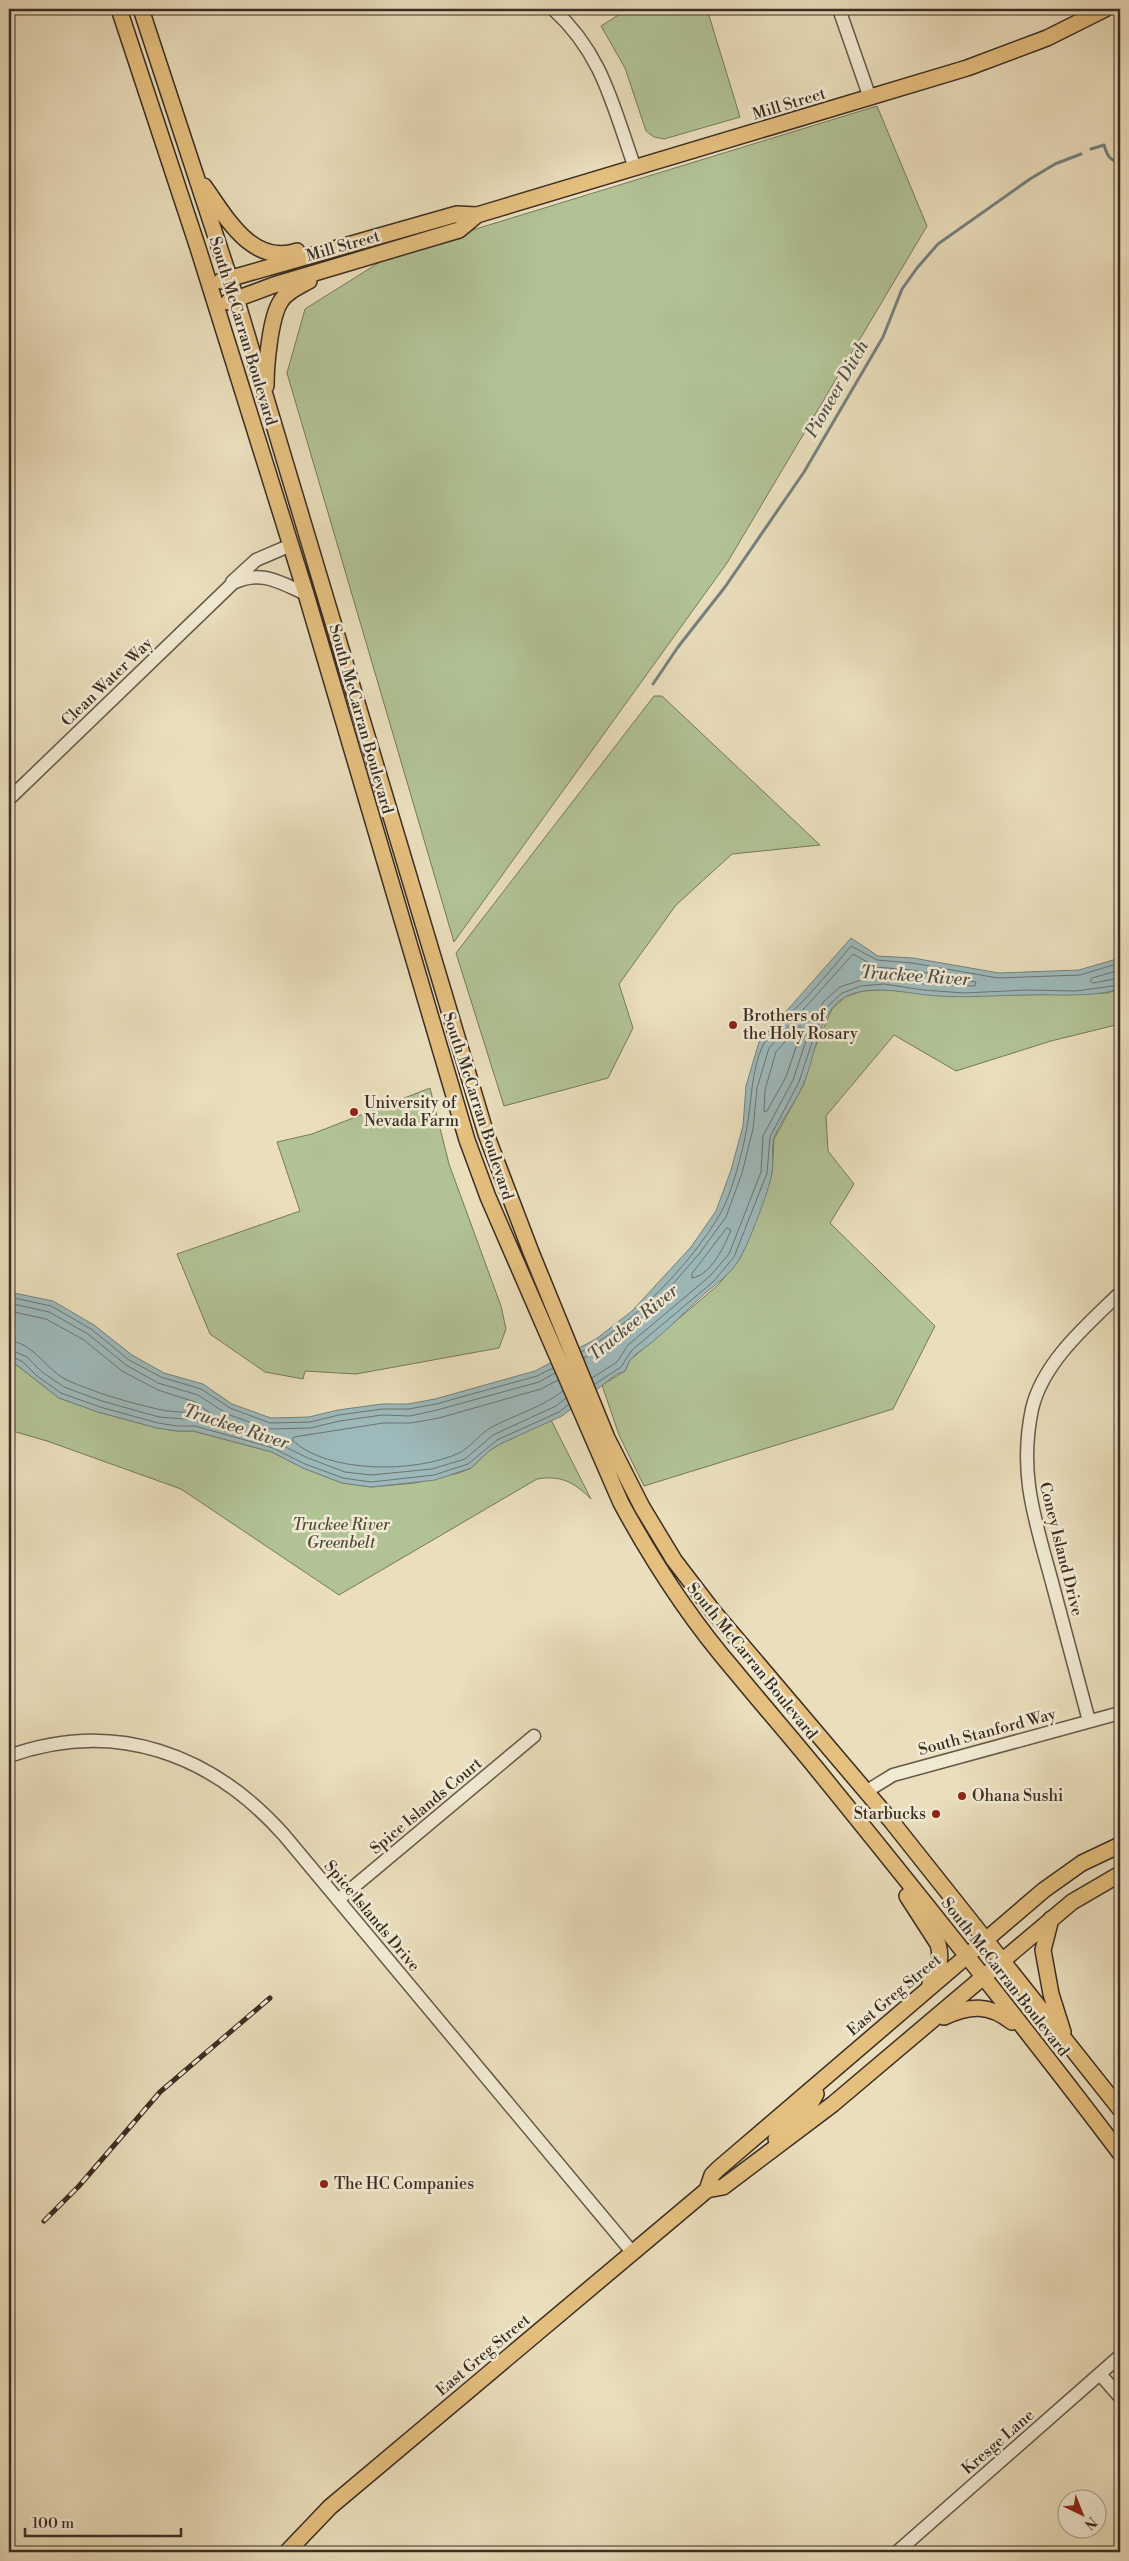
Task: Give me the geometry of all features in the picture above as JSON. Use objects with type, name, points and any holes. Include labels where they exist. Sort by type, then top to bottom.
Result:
[{"type":"main road","name":"South McCarran Boulevard","points":[[119,9],[210,285],[291,545],[467,1140],[488,1197],[546,1329],[595,1426],[678,1567],[713,1611],[867,1791],[1120,2109]]},
{"type":"main road","name":"South McCarran Boulevard","points":[[141,9],[230,278],[490,1143],[560,1322],[621,1503],[645,1548],[668,1584],[733,1669],[862,1825],[1120,2153]]},
{"type":"main road","name":"Mill Street","points":[[210,285],[457,214],[477,215],[870,98],[1002,57],[1047,38],[1104,9]]},
{"type":"main road","points":[[194,172],[241,236],[262,251],[288,254],[329,242],[355,244]]},
{"type":"main road","name":"Mill Street","points":[[216,306],[344,264],[459,230],[477,215]]},
{"type":"main road","points":[[266,400],[266,374],[271,339],[281,301],[294,289],[344,264]]},
{"type":"main road","points":[[446,1072],[466,1066]]},
{"type":"main road","points":[[862,1825],[940,1950],[940,1962],[934,1978],[910,2005]]},
{"type":"main road","name":"East Greg Street","points":[[707,2190],[712,2175],[718,2169],[985,1940],[1067,1872],[1098,1854],[1120,1846]]},
{"type":"main road","name":"East Greg Street","points":[[287,2552],[330,2507],[707,2190],[723,2187],[762,2158],[818,2115],[927,2025],[1051,1919],[1092,1888],[1120,1874]]},
{"type":"main road","points":[[1051,1919],[1042,1949],[1053,2004],[1068,2045]]},
{"type":"main road","points":[[927,2025],[956,2012],[976,2007],[986,2008],[1004,2015],[1028,2035]]},
{"type":"main road","points":[[762,2158],[781,2132],[813,2103],[816,2094],[814,2088]]},
{"type":"street","points":[[554,9],[582,39],[603,75],[634,168]]},
{"type":"street","points":[[839,9],[870,98]]},
{"type":"street","name":"Clean Water Way","points":[[9,799],[228,588],[249,564],[291,545]]},
{"type":"street","name":"Clean Water Way","points":[[228,588],[247,577],[261,576],[306,594]]},
{"type":"street","name":"Coney Island Drive","points":[[1089,1721],[1029,1496],[1026,1456],[1032,1411],[1049,1371],[1077,1334],[1120,1293]]},
{"type":"street","name":"South Stanford Way","points":[[867,1791],[892,1775],[1120,1713]]},
{"type":"street","name":"Spice Islands Court","points":[[338,1900],[534,1736]]},
{"type":"street","name":"Spice Islands Drive","points":[[9,1756],[53,1744],[110,1742],[165,1752],[198,1766],[230,1784],[259,1808],[632,2252]]},
{"type":"street","name":"Kresge Lane","points":[[896,2552],[1120,2356]]},
{"type":"street","points":[[1100,2374],[1120,2396]]},
{"type":"green space","points":[[628,9],[707,9],[740,117],[664,139],[654,137],[646,131],[625,68],[601,26]]},
{"type":"green space","points":[[877,106],[927,226],[727,563],[454,942],[287,373],[305,309],[391,255]]},
{"type":"green space","points":[[654,696],[662,696],[820,845],[732,854],[676,905],[619,984],[633,1028],[608,1078],[504,1106],[456,953]]},
{"type":"green space","points":[[1120,989],[1120,1024],[1051,1041],[956,1071],[894,1035],[826,1116],[828,1151],[854,1184],[830,1223],[935,1326],[893,1409],[644,1486],[619,1435],[602,1385],[625,1371],[630,1360],[718,1285],[739,1260],[772,1174],[774,1139],[804,1084],[810,1059],[832,1009],[845,997],[862,991],[881,990],[1012,995],[1107,993]]},
{"type":"green space","points":[[430,1088],[449,1164],[501,1306],[506,1329],[499,1348],[356,1374],[305,1371],[303,1379],[265,1372],[210,1334],[177,1254],[300,1211],[277,1142],[312,1134]]},
{"type":"green space","name":"Truckee River Greenbelt","points":[[9,1359],[59,1398],[98,1412],[157,1428],[193,1431],[272,1452],[303,1468],[342,1483],[371,1487],[415,1483],[459,1473],[471,1468],[489,1451],[500,1444],[551,1420],[591,1499],[579,1488],[567,1481],[553,1478],[537,1479],[339,1595],[181,1489],[47,1441],[9,1430]]},
{"type":"water","name":"Truckee River","points":[[851,938],[878,956],[913,958],[999,973],[1079,970],[1120,958],[1120,989],[1086,995],[962,997],[870,990],[847,996],[837,1003],[823,1023],[803,1085],[774,1138],[773,1168],[767,1191],[748,1242],[735,1266],[662,1334],[636,1354],[630,1360],[625,1371],[617,1374],[562,1416],[500,1444],[489,1451],[471,1468],[435,1480],[371,1487],[342,1483],[303,1468],[272,1452],[193,1431],[157,1428],[98,1412],[59,1398],[9,1359],[9,1292],[53,1301],[94,1325],[132,1355],[164,1373],[203,1384],[232,1404],[271,1418],[309,1417],[338,1410],[382,1404],[408,1404],[435,1399],[535,1371],[596,1339],[632,1311],[691,1247],[716,1211],[731,1170],[743,1126],[746,1086],[759,1042]]},
{"type":"waterway","name":"Pioneer Ditch","points":[[1091,149],[1104,145],[1109,157],[1120,163]]},
{"type":"waterway","name":"Pioneer Ditch","points":[[653,684],[678,647],[725,587],[804,472],[883,337],[902,289],[917,268],[938,244],[1030,179],[1055,164],[1081,154]]},
{"type":"railway","points":[[44,2221],[79,2186],[160,2092],[270,1998]]},
{"type":"place","name":"Brothers of the Holy Rosary","points":[[733,1025]]},
{"type":"place","name":"University of Nevada Farm","points":[[354,1112]]},
{"type":"place","name":"Ohana Sushi","points":[[962,1796]]},
{"type":"place","name":"Starbucks","points":[[936,1814]]},
{"type":"place","name":"The HC Companies","points":[[324,2184]]}]
